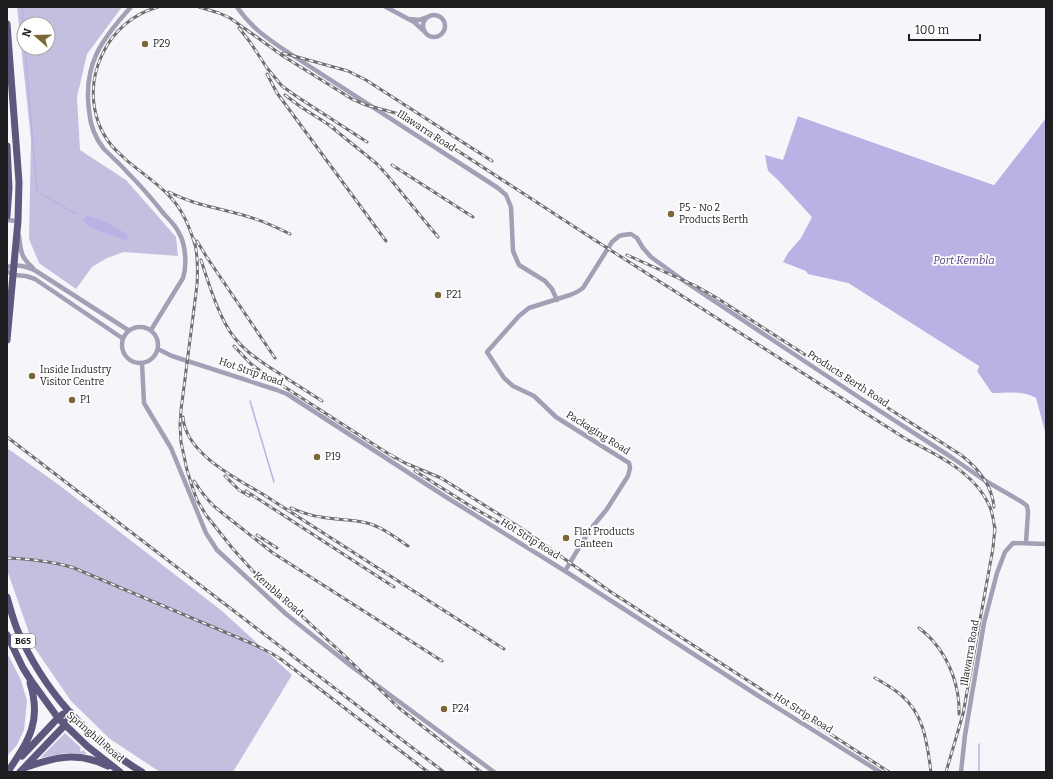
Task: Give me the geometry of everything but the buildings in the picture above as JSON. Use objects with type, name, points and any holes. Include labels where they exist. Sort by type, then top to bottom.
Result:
[{"type":"main road","points":[[7,24],[19,182],[15,265],[10,273],[7,340]]},
{"type":"main road","points":[[7,146],[9,188],[7,216]]},
{"type":"main road","name":"Springhill Road","points":[[7,597],[17,629],[46,681],[70,712],[91,734],[125,762],[142,772]]},
{"type":"main road","name":"Springhill Road","points":[[7,635],[35,687],[58,718],[87,746],[119,772]]},
{"type":"main road","points":[[8,771],[28,739],[34,722],[35,710],[32,692],[24,668]]},
{"type":"main road","points":[[8,771],[58,718],[63,714],[70,712],[69,718],[65,725],[22,770]]},
{"type":"main road","points":[[22,770],[50,759],[73,756],[87,758],[119,772]]},
{"type":"street","points":[[131,7],[107,36],[94,57],[89,75],[87,99],[89,114],[94,131],[104,148],[147,192],[177,230],[182,239],[185,264],[183,278],[151,330]]},
{"type":"street","name":"Illawarra Road","points":[[237,7],[244,18],[264,36],[498,188],[506,195],[511,207],[513,251],[519,265],[545,281],[557,300]]},
{"type":"street","points":[[386,7],[416,24],[429,36],[436,37],[444,30],[442,19],[435,16],[430,16],[419,20],[408,19]]},
{"type":"street","points":[[425,32],[424,23],[430,16]]},
{"type":"street","points":[[7,220],[18,221],[21,253],[26,261],[36,271]]},
{"type":"street","name":"Products Berth Road","points":[[557,300],[583,288],[616,238],[631,234],[637,238],[647,254],[684,281],[984,480],[1022,502],[1027,506],[1028,512],[1026,543]]},
{"type":"street","points":[[7,267],[15,265],[25,266],[36,271],[128,330]]},
{"type":"street","points":[[10,273],[32,277],[122,338]]},
{"type":"street","points":[[76,307],[80,299]]},
{"type":"street","name":"Packaging Road","points":[[557,300],[530,308],[519,316],[487,352],[508,382],[513,386],[534,396],[556,417],[629,463],[630,468],[628,476],[607,509],[589,531],[564,571]]},
{"type":"street","points":[[138,326],[146,327],[151,330],[157,338],[158,349],[152,358],[147,362],[134,362],[125,356],[121,343],[122,338],[128,330],[138,326]]},
{"type":"street","name":"Hot Strip Road","points":[[158,349],[172,356],[286,394],[880,772]]},
{"type":"street","name":"Kembla Road","points":[[142,363],[144,403],[171,448],[206,534],[217,550],[286,614],[368,679],[494,772]]},
{"type":"street","name":"Illawarra Road","points":[[961,772],[965,735],[984,623],[997,573],[1004,552],[1013,543],[1026,543]]},
{"type":"street","points":[[1026,543],[1046,544]]},
{"type":"shaded area","points":[[17,7],[122,7],[87,54],[77,97],[80,150],[126,180],[176,237],[178,256],[124,252],[107,258],[92,267],[76,289],[39,263],[29,239],[31,140],[22,56],[56,56],[56,16],[18,16]]},
{"type":"shaded area","points":[[7,448],[59,485],[222,611],[292,675],[233,772],[160,772],[110,739],[71,701],[34,647],[7,570]]},
{"type":"shaded area","points":[[7,653],[21,680],[27,701],[24,730],[17,745],[7,756]]},
{"type":"shaded area","points":[[65,733],[81,748],[81,752],[83,750],[87,754],[66,753],[40,758]]},
{"type":"water","name":"Port Kembla","points":[[798,116],[994,185],[1046,118],[1046,435],[1036,398],[1031,395],[1020,393],[992,393],[977,371],[979,367],[848,283],[808,274],[806,271],[783,262],[788,253],[801,238],[812,217],[768,171],[765,155],[783,160]]},
{"type":"water","points":[[86,216],[100,220],[129,235],[126,241],[98,231],[87,225],[83,221]]},
{"type":"pier","points":[[799,115],[993,183],[1045,116],[1046,118],[994,185],[798,116]]},
{"type":"pier","points":[[848,283],[979,366],[977,371],[976,372],[975,370],[977,367],[847,285]]},
{"type":"waterway","points":[[22,7],[23,16]]},
{"type":"waterway","points":[[26,56],[37,191]]},
{"type":"waterway","points":[[42,194],[76,214]]},
{"type":"waterway","points":[[250,401],[274,482]]},
{"type":"waterway","points":[[979,744],[979,772]]},
{"type":"railway","points":[[158,7],[132,19],[118,31],[107,46],[97,68],[94,81],[93,95],[95,108],[98,121],[111,145],[127,161],[160,187],[180,209],[186,220],[195,245]]},
{"type":"railway","points":[[199,7],[230,18],[283,56],[352,99],[366,105],[399,114],[412,121],[906,439],[953,465],[974,483],[982,493],[989,505],[994,521],[995,532]]},
{"type":"railway","points":[[239,28],[267,68],[282,86],[367,142]]},
{"type":"railway","points":[[283,53],[348,71],[366,80],[492,161]]},
{"type":"railway","points":[[267,74],[277,93],[386,241]]},
{"type":"railway","points":[[285,95],[334,128]]},
{"type":"railway","points":[[329,125],[377,164],[438,237]]},
{"type":"railway","points":[[392,165],[473,217]]},
{"type":"railway","points":[[169,192],[189,201],[260,220],[290,234]]},
{"type":"railway","points":[[194,239],[198,273],[180,425],[181,442],[187,470],[197,500],[206,515],[252,570],[399,708],[481,772]]},
{"type":"railway","points":[[197,241],[275,358]]},
{"type":"railway","points":[[627,255],[696,286],[717,298],[961,455],[983,478],[993,499],[994,507]]},
{"type":"railway","points":[[201,260],[218,308],[225,323],[230,332],[242,346],[256,358],[322,401]]},
{"type":"railway","points":[[234,346],[251,364],[266,375],[395,458]]},
{"type":"railway","points":[[183,417],[186,430],[192,441],[212,462],[504,649]]},
{"type":"railway","points":[[7,437],[444,772]]},
{"type":"railway","points":[[391,455],[405,463],[441,478],[524,530],[611,592],[889,772]]},
{"type":"railway","points":[[415,471],[472,507],[519,534]]},
{"type":"railway","points":[[225,476],[239,490],[249,496]]},
{"type":"railway","points":[[194,481],[199,489],[220,511]]},
{"type":"railway","points":[[246,491],[394,587]]},
{"type":"railway","points":[[216,508],[273,553],[442,661]]},
{"type":"railway","points":[[291,508],[313,516],[367,523],[378,527],[408,546]]},
{"type":"railway","points":[[946,772],[963,714],[993,548],[995,527]]},
{"type":"railway","points":[[257,535],[277,548]]},
{"type":"railway","points":[[7,558],[41,561],[74,568],[271,653],[428,772]]},
{"type":"railway","points":[[919,628],[930,637],[949,666],[956,684],[959,714]]},
{"type":"railway","points":[[875,678],[901,695],[915,712],[924,730],[931,772]]},
{"type":"place","name":"P29","points":[[145,44]]},
{"type":"place","name":"P5 - No 2 Products Berth","points":[[671,214]]},
{"type":"place","name":"P21","points":[[438,295]]},
{"type":"place","name":"Inside Industry Visitor Centre","points":[[32,376]]},
{"type":"place","name":"P1","points":[[72,400]]},
{"type":"place","name":"P19","points":[[317,457]]},
{"type":"place","name":"Flat Products Canteen","points":[[566,538]]},
{"type":"place","name":"P24","points":[[444,709]]}]
